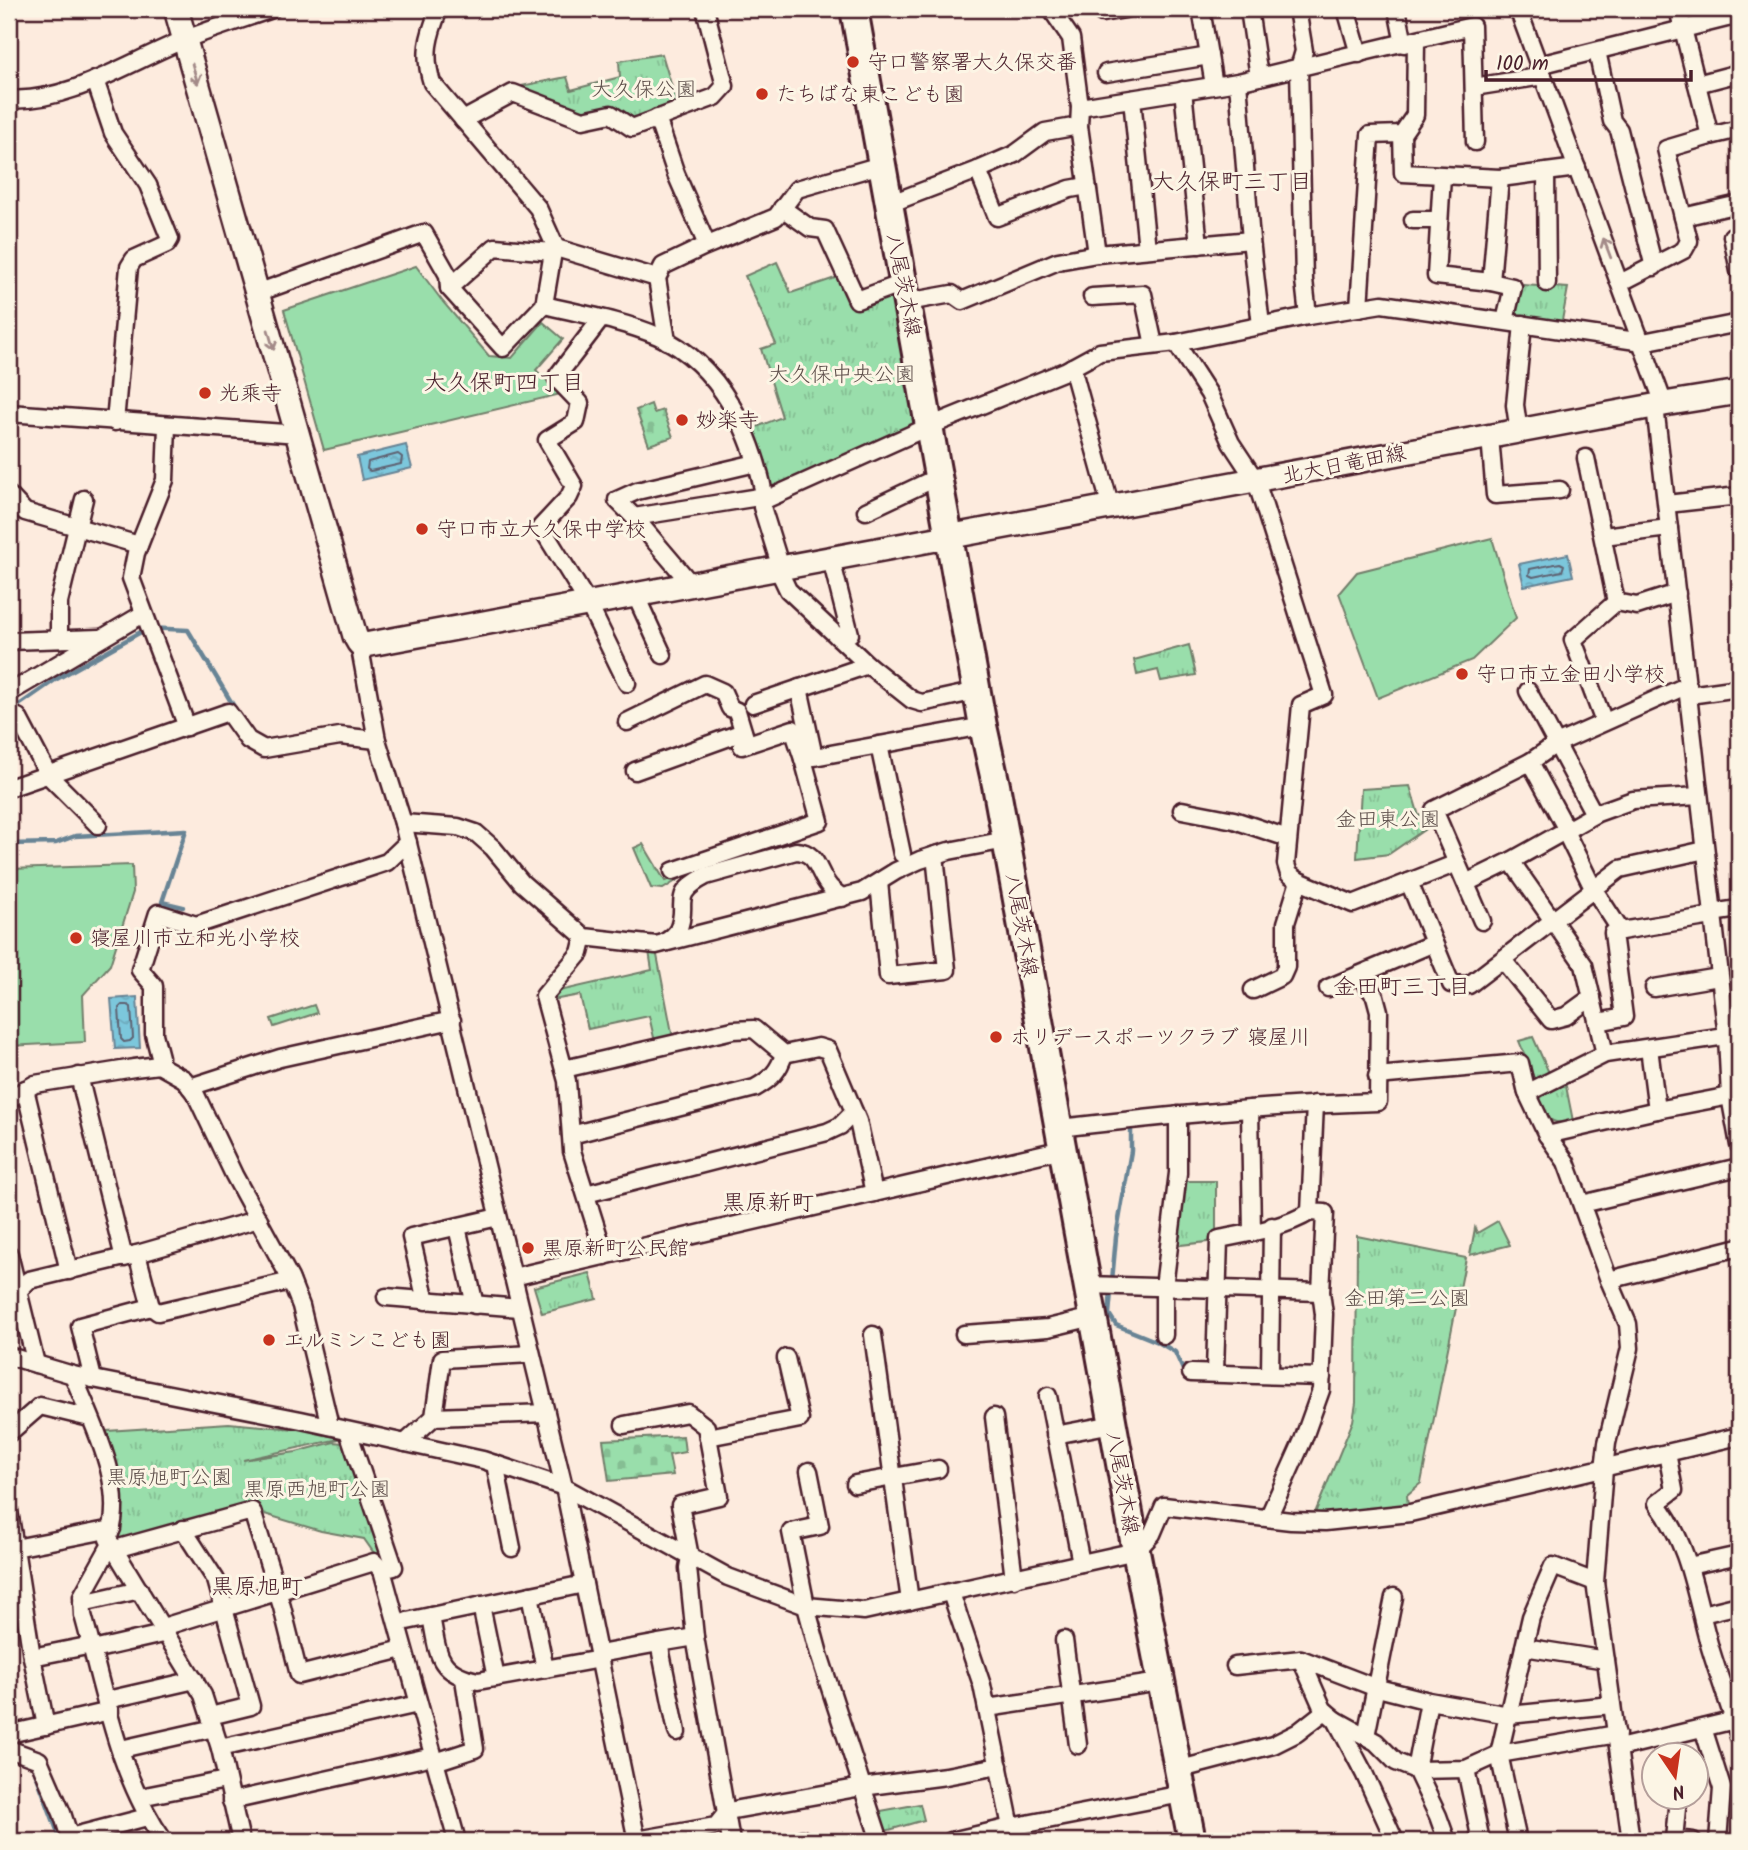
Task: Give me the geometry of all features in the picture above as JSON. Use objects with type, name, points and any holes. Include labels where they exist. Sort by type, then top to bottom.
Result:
[{"type":"main road","name":"八尾茨木線","points":[[854,9],[983,726],[1160,1682],[1192,1841]]},
{"type":"street","points":[[176,9],[359,643],[377,740],[408,842],[564,1487],[637,1841],[716,1826],[727,1811],[999,1766]]},
{"type":"street","points":[[9,99],[24,100],[45,96],[95,80],[185,39],[272,9]]},
{"type":"street","points":[[257,293],[424,233],[448,275],[449,288],[503,348],[544,305],[554,250],[538,208],[432,83],[427,66],[430,33],[439,9]]},
{"type":"street","points":[[463,120],[513,93],[583,120],[611,114],[632,128],[715,97],[725,86],[705,9]]},
{"type":"street","points":[[1051,9],[1071,38],[1080,107],[1079,127],[1097,254]]},
{"type":"street","points":[[1102,13],[1125,9]]},
{"type":"street","points":[[1201,9],[1214,85]]},
{"type":"street","points":[[1249,9],[1259,77]]},
{"type":"street","points":[[1297,9],[1304,51],[1299,68],[1304,280],[1308,316]]},
{"type":"street","points":[[1346,9],[1359,54]]},
{"type":"street","points":[[1397,9],[1410,43],[1415,115],[1402,134],[1403,173],[1500,178],[1577,168]]},
{"type":"street","points":[[1518,9],[1643,342],[1660,405],[1667,504],[1719,977],[1733,1035],[1730,1096],[1739,1143]]},
{"type":"street","points":[[1678,9],[1710,136]]},
{"type":"street","points":[[1474,87],[1541,71],[1597,51],[1739,15]]},
{"type":"street","points":[[1080,107],[1238,82],[1410,43],[1472,26],[1475,142]]},
{"type":"street","points":[[1597,51],[1612,121],[1619,130],[1654,267]]},
{"type":"street","points":[[1106,73],[1209,56]]},
{"type":"street","points":[[1697,84],[1739,73]]},
{"type":"street","points":[[95,80],[113,133],[149,185],[170,239],[167,244],[134,259],[129,267],[115,422]]},
{"type":"street","points":[[1238,82],[1261,325]]},
{"type":"street","points":[[1183,90],[1199,245]]},
{"type":"street","points":[[1132,99],[1147,249]]},
{"type":"street","points":[[657,118],[676,174],[707,245]]},
{"type":"street","points":[[889,204],[1015,154],[1045,132],[1079,127]]},
{"type":"street","points":[[1620,283],[1684,250],[1689,241],[1666,149],[1739,129]]},
{"type":"street","points":[[1359,308],[1370,135],[1402,134]]},
{"type":"street","points":[[667,341],[657,278],[663,266],[776,217],[797,189],[881,165]]},
{"type":"street","points":[[978,170],[997,217],[1070,189],[1087,186]]},
{"type":"street","points":[[1546,172],[1547,283]]},
{"type":"street","points":[[1442,176],[1436,276],[1513,287],[1505,321]]},
{"type":"street","points":[[1491,282],[1500,178]]},
{"type":"street","points":[[1684,217],[1739,204]]},
{"type":"street","points":[[782,208],[810,229],[825,230],[857,300],[905,293],[952,294],[962,301],[1058,261],[1097,254],[1251,240]]},
{"type":"street","points":[[1413,220],[1439,220]]},
{"type":"street","points":[[1732,236],[1739,271]]},
{"type":"street","points":[[449,288],[495,247],[554,250],[657,278]]},
{"type":"street","points":[[1093,297],[1143,294],[1154,345]]},
{"type":"street","points":[[634,517],[765,498],[1072,367],[1100,352],[1176,343],[1382,304],[1643,342],[1739,323]]},
{"type":"street","points":[[544,305],[657,336],[701,365],[729,400],[746,434],[765,498],[762,507],[788,590],[867,665],[912,700],[922,703],[977,691]]},
{"type":"street","points":[[601,319],[558,375],[557,379],[580,403],[576,422],[547,440],[574,486],[569,497],[541,527],[588,603],[627,683]]},
{"type":"street","points":[[1519,432],[1515,405],[1523,324]]},
{"type":"street","points":[[1176,343],[1209,394],[1231,443],[1256,481],[1324,695],[1301,705],[1286,864],[1289,874],[1353,904],[1457,863]]},
{"type":"street","points":[[1072,367],[1111,508]]},
{"type":"street","name":"北大日竜田線","points":[[359,643],[372,645],[635,594],[1739,392]]},
{"type":"street","points":[[9,413],[299,435]]},
{"type":"street","points":[[167,426],[164,480],[139,545],[131,578],[187,727]]},
{"type":"street","points":[[1490,437],[1495,495],[1560,490]]},
{"type":"street","points":[[1586,458],[1616,602]]},
{"type":"street","points":[[691,584],[617,500],[637,491],[756,463]]},
{"type":"street","points":[[866,511],[940,476]]},
{"type":"street","points":[[1667,504],[1739,496]]},
{"type":"street","points":[[59,639],[59,602],[84,499]]},
{"type":"street","points":[[10,502],[24,512],[139,545]]},
{"type":"street","points":[[1602,536],[1670,528]]},
{"type":"street","points":[[831,559],[850,634],[838,637]]},
{"type":"street","points":[[1616,602],[1637,607],[1677,593]]},
{"type":"street","points":[[635,594],[663,655]]},
{"type":"street","points":[[1604,722],[1573,640],[1616,602]]},
{"type":"street","points":[[9,693],[102,638],[147,624]]},
{"type":"street","points":[[9,641],[102,638]]},
{"type":"street","points":[[753,704],[867,665]]},
{"type":"street","points":[[627,722],[705,684],[723,692],[730,708],[737,711],[744,741]]},
{"type":"street","points":[[673,872],[820,821],[799,688]]},
{"type":"street","points":[[1482,921],[1434,810],[1530,762],[1556,744],[1604,722],[1688,690],[1739,688]]},
{"type":"street","points":[[1528,691],[1594,814]]},
{"type":"street","points":[[9,788],[228,712],[248,740],[264,750],[340,736],[377,740]]},
{"type":"street","points":[[18,717],[49,776],[98,825]]},
{"type":"street","points":[[809,758],[983,726]]},
{"type":"street","points":[[635,771],[793,729],[809,758]]},
{"type":"street","points":[[879,745],[902,854]]},
{"type":"street","points":[[1530,762],[1593,888],[1620,931]]},
{"type":"street","points":[[1466,883],[1594,814],[1633,800],[1699,796]]},
{"type":"street","points":[[1182,810],[1234,820],[1288,838]]},
{"type":"street","points":[[403,823],[458,827],[476,833],[493,848],[522,883],[584,937],[656,945],[842,898],[862,892],[896,871],[935,855],[1006,840]]},
{"type":"street","points":[[788,833],[793,852]]},
{"type":"street","points":[[159,1065],[160,1057],[154,1034],[154,986],[140,970],[159,913],[196,925],[387,862],[408,842]]},
{"type":"street","points":[[1409,882],[1451,984],[1469,985],[1619,869],[1705,850]]},
{"type":"street","points":[[665,943],[679,929],[683,895],[696,882],[706,876],[793,852],[803,851],[811,855],[829,887],[842,898]]},
{"type":"street","points":[[879,882],[888,976],[947,970],[935,855]]},
{"type":"street","points":[[1511,861],[1584,965],[1605,1054]]},
{"type":"street","points":[[1254,990],[1282,976],[1286,967],[1286,923],[1299,881]]},
{"type":"street","points":[[1598,1021],[1624,1017],[1613,933],[1739,909]]},
{"type":"street","points":[[584,937],[580,953],[544,996],[567,1081],[572,1151],[605,1256]]},
{"type":"street","points":[[1328,988],[1434,943]]},
{"type":"street","points":[[1503,960],[1551,1020],[1566,1016],[1592,997]]},
{"type":"street","points":[[513,1277],[873,1193],[1061,1138],[1178,1115],[1378,1102],[1379,1011],[1375,996],[1359,975]]},
{"type":"street","points":[[1654,988],[1719,977]]},
{"type":"street","points":[[190,1087],[279,1058],[452,1020]]},
{"type":"street","points":[[564,1069],[733,1030],[754,1029],[784,1054]]},
{"type":"street","points":[[1527,1093],[1605,1054],[1733,1035]]},
{"type":"street","points":[[784,1054],[818,1047],[828,1050],[854,1112],[873,1193]]},
{"type":"street","points":[[1649,1048],[1657,1110]]},
{"type":"street","points":[[571,1135],[755,1088],[769,1080],[780,1069],[784,1054]]},
{"type":"street","points":[[1377,1076],[1520,1063],[1527,1093],[1547,1135],[1566,1162],[1628,1324],[1630,1348],[1607,1443],[1595,1581],[1631,1841]]},
{"type":"street","points":[[9,1099],[35,1084],[159,1065],[184,1079],[291,1281],[301,1306],[330,1426]]},
{"type":"street","points":[[79,1076],[131,1256],[151,1307],[158,1312],[291,1281]]},
{"type":"street","points":[[25,1089],[69,1271]]},
{"type":"street","points":[[1547,1135],[1730,1096]]},
{"type":"street","points":[[1310,1212],[1315,1104]]},
{"type":"street","points":[[1250,1109],[1252,1233]]},
{"type":"street","points":[[586,1194],[827,1132],[839,1126],[854,1112]]},
{"type":"street","points":[[1164,1335],[1164,1287],[1178,1173],[1178,1115]]},
{"type":"street","points":[[1582,1204],[1739,1167]]},
{"type":"street","points":[[1215,1372],[1219,1239],[1252,1233],[1310,1212],[1325,1213],[1321,1292],[1324,1314],[1321,1390],[1303,1440],[1268,1518]]},
{"type":"street","points":[[426,1301],[411,1237],[498,1217]]},
{"type":"street","points":[[13,1292],[29,1280],[131,1256],[259,1219]]},
{"type":"street","points":[[1270,1374],[1272,1226]]},
{"type":"street","points":[[457,1227],[475,1305]]},
{"type":"street","points":[[1609,1280],[1739,1247]]},
{"type":"street","points":[[9,1255],[13,1292],[36,1364]]},
{"type":"street","points":[[1087,1285],[1321,1292]]},
{"type":"street","points":[[386,1297],[520,1308]]},
{"type":"street","points":[[93,1379],[80,1326],[151,1307]]},
{"type":"street","points":[[964,1334],[1048,1328],[1093,1317]]},
{"type":"street","points":[[873,1335],[910,1601]]},
{"type":"street","points":[[405,1443],[434,1418],[442,1359],[531,1354]]},
{"type":"street","points":[[9,1356],[73,1375],[330,1426],[495,1464],[564,1487],[728,1577],[806,1606],[864,1611],[1136,1551],[1152,1534],[1164,1506],[1325,1522],[1410,1513],[1739,1436]]},
{"type":"street","points":[[708,1437],[800,1419],[786,1358]]},
{"type":"street","points":[[1191,1373],[1322,1377]]},
{"type":"street","points":[[73,1375],[102,1446],[114,1495],[113,1541],[82,1596],[82,1603],[121,1749],[147,1817],[164,1841]]},
{"type":"street","points":[[1048,1396],[1081,1563]]},
{"type":"street","points":[[9,1433],[40,1406],[90,1418]]},
{"type":"street","points":[[434,1418],[546,1413]]},
{"type":"street","points":[[624,1425],[688,1413],[706,1427],[719,1496],[680,1505],[690,1558],[688,1568],[695,1637],[731,1841]]},
{"type":"street","points":[[993,1417],[1014,1578]]},
{"type":"street","points":[[1055,1435],[1113,1424]]},
{"type":"street","points":[[348,1431],[394,1567],[382,1570]]},
{"type":"street","points":[[1667,1453],[1674,1490],[1657,1503],[1674,1526],[1684,1546],[1702,1614],[1737,1720],[1739,1737]]},
{"type":"street","points":[[495,1464],[512,1548]]},
{"type":"street","points":[[855,1484],[938,1469]]},
{"type":"street","points":[[809,1471],[820,1526],[791,1532],[806,1606],[880,1841]]},
{"type":"street","points":[[9,1511],[12,1549],[46,1726]]},
{"type":"street","points":[[12,1549],[113,1541],[183,1530],[252,1511],[299,1675],[403,1649]]},
{"type":"street","points":[[121,1749],[212,1722],[251,1706],[216,1580],[183,1530]]},
{"type":"street","points":[[113,1541],[203,1695],[220,1748],[241,1841]]},
{"type":"street","points":[[1689,1566],[1739,1555]]},
{"type":"street","points":[[32,1657],[93,1647],[165,1630],[224,1607],[374,1562],[382,1570],[457,1841]]},
{"type":"street","points":[[1518,1841],[1500,1755],[1531,1617],[1552,1566],[1595,1581]]},
{"type":"street","points":[[407,1621],[584,1584]]},
{"type":"street","points":[[82,1603],[140,1590]]},
{"type":"street","points":[[951,1593],[987,1708],[1011,1827]]},
{"type":"street","points":[[530,1595],[545,1669]]},
{"type":"street","points":[[1366,1736],[1394,1597]]},
{"type":"street","points":[[481,1605],[496,1678]]},
{"type":"street","points":[[1702,1614],[1739,1605]]},
{"type":"street","points":[[430,1616],[440,1660],[451,1672],[464,1679],[478,1681],[695,1637]]},
{"type":"street","points":[[1064,1640],[1078,1745]]},
{"type":"street","points":[[659,1643],[677,1732]]},
{"type":"street","points":[[1524,1647],[1606,1660]]},
{"type":"street","points":[[1235,1666],[1301,1659],[1374,1686],[1429,1701],[1509,1715],[1612,1705]]},
{"type":"street","points":[[1301,1659],[1364,1773],[1395,1841]]},
{"type":"street","points":[[231,1801],[475,1749],[464,1679]]},
{"type":"street","points":[[9,1734],[46,1726],[195,1680]]},
{"type":"street","points":[[987,1708],[1160,1682]]},
{"type":"street","points":[[1429,1701],[1416,1770],[1447,1841]]},
{"type":"street","points":[[220,1748],[418,1704]]},
{"type":"street","points":[[1330,1715],[1376,1742],[1396,1762],[1416,1770],[1465,1769],[1500,1755],[1663,1738],[1737,1720]]},
{"type":"street","points":[[951,1841],[1180,1782],[1273,1745],[1330,1715]]},
{"type":"street","points":[[1703,1728],[1722,1788],[1718,1841]]},
{"type":"street","points":[[1663,1738],[1664,1742]]},
{"type":"street","points":[[9,1749],[39,1760],[70,1839],[147,1817]]},
{"type":"street","points":[[1465,1769],[1481,1841]]},
{"type":"street","points":[[140,1797],[226,1780]]},
{"type":"street","points":[[1677,1812],[1675,1839],[1693,1841]]},
{"type":"green space","name":"大久保公園","points":[[662,54],[677,104],[641,119],[607,119],[576,112],[546,101],[521,86],[567,77],[571,90],[620,77],[619,61]]},
{"type":"green space","name":"大久保中央公園","points":[[777,262],[791,293],[841,276],[854,304],[896,290],[922,423],[770,492],[749,430],[782,417],[761,349],[776,344],[745,276]]},
{"type":"green space","points":[[416,266],[489,356],[512,358],[543,322],[563,339],[536,370],[561,394],[324,450],[284,310]]},
{"type":"green space","points":[[1523,285],[1568,288],[1561,326],[1509,315]]},
{"type":"green space","points":[[651,404],[654,413],[663,410],[673,437],[649,445],[636,410]]},
{"type":"green space","points":[[1492,538],[1516,618],[1472,660],[1378,698],[1339,593],[1357,572]]},
{"type":"green space","points":[[1189,645],[1196,675],[1161,681],[1158,670],[1137,675],[1134,660]]},
{"type":"green space","name":"金田東公園","points":[[1410,786],[1419,816],[1427,814],[1431,825],[1389,854],[1357,858],[1361,789]]},
{"type":"green space","points":[[643,844],[665,881],[681,878],[663,889],[651,888],[634,848]]},
{"type":"green space","points":[[132,865],[133,892],[110,965],[83,995],[85,1042],[9,1046],[9,869]]},
{"type":"green space","points":[[656,950],[673,1038],[655,1042],[649,1016],[588,1029],[580,995],[553,1000],[555,992],[652,970],[649,951]]},
{"type":"green space","points":[[314,1005],[317,1013],[274,1027],[271,1019]]},
{"type":"green space","points":[[1533,1037],[1550,1075],[1536,1083],[1519,1041]]},
{"type":"green space","points":[[1562,1085],[1566,1086],[1573,1121],[1559,1123],[1548,1117],[1540,1099]]},
{"type":"green space","points":[[1179,1181],[1216,1181],[1216,1241],[1171,1246]]},
{"type":"green space","points":[[1498,1221],[1510,1245],[1470,1255],[1475,1228],[1477,1233]]},
{"type":"green space","name":"金田第二公園","points":[[1357,1236],[1466,1258],[1421,1483],[1407,1495],[1408,1507],[1315,1513],[1353,1421],[1356,1403]]},
{"type":"green space","points":[[590,1273],[597,1299],[542,1313],[534,1287]]},
{"type":"green space","name":"黒原旭町公園","points":[[229,1423],[295,1429],[296,1426],[339,1436],[339,1439],[243,1460],[296,1452],[334,1442],[342,1443],[387,1561],[383,1562],[376,1556],[364,1539],[321,1531],[258,1512],[116,1544],[114,1539],[122,1503],[107,1431]]},
{"type":"green space","points":[[683,1436],[685,1452],[669,1455],[673,1475],[609,1481],[603,1440]]},
{"type":"green space","points":[[920,1804],[924,1820],[882,1832],[875,1812]]},
{"type":"water","points":[[406,445],[412,468],[362,480],[357,457]]},
{"type":"water","points":[[1568,554],[1573,576],[1524,586],[1519,564]]},
{"type":"water","points":[[137,997],[140,1048],[115,1049],[111,999]]},
{"type":"waterway","points":[[9,712],[55,680],[148,628],[188,630],[236,710]]},
{"type":"waterway","points":[[9,844],[56,843],[75,836],[186,830],[162,902],[183,907]]},
{"type":"waterway","points":[[927,849],[938,847]]},
{"type":"waterway","points":[[1131,1125],[1131,1151],[1116,1237],[1109,1314],[1116,1325],[1175,1352],[1185,1374]]},
{"type":"waterway","points":[[31,1765],[61,1841]]},
{"type":"place","name":"守口警察署大久保交番","points":[[853,62]]},
{"type":"place","name":"たちばな東こども園","points":[[762,94]]},
{"type":"place","name":"光乘寺","points":[[205,393]]},
{"type":"place","name":"妙楽寺","points":[[682,420]]},
{"type":"place","name":"守口市立大久保中学校","points":[[422,529]]},
{"type":"place","name":"守口市立金田小学校","points":[[1462,674]]},
{"type":"place","name":"寝屋川市立和光小学校","points":[[76,938]]},
{"type":"place","name":"ホリデースポーツクラブ 寝屋川","points":[[996,1037]]},
{"type":"place","name":"黒原新町公民館","points":[[528,1248]]},
{"type":"place","name":"エルミンこども園","points":[[269,1340]]},
{"type":"district","name":"大久保町三丁目","points":[[1232,181]]},
{"type":"district","name":"大久保町四丁目","points":[[504,382]]},
{"type":"district","name":"金田町三丁目","points":[[1402,986]]},
{"type":"district","name":"黒原新町","points":[[768,1202]]},
{"type":"district","name":"黒原旭町","points":[[257,1586]]},
{"type":"park label","name":"黒原西旭町公園","points":[[317,1489]]}]
